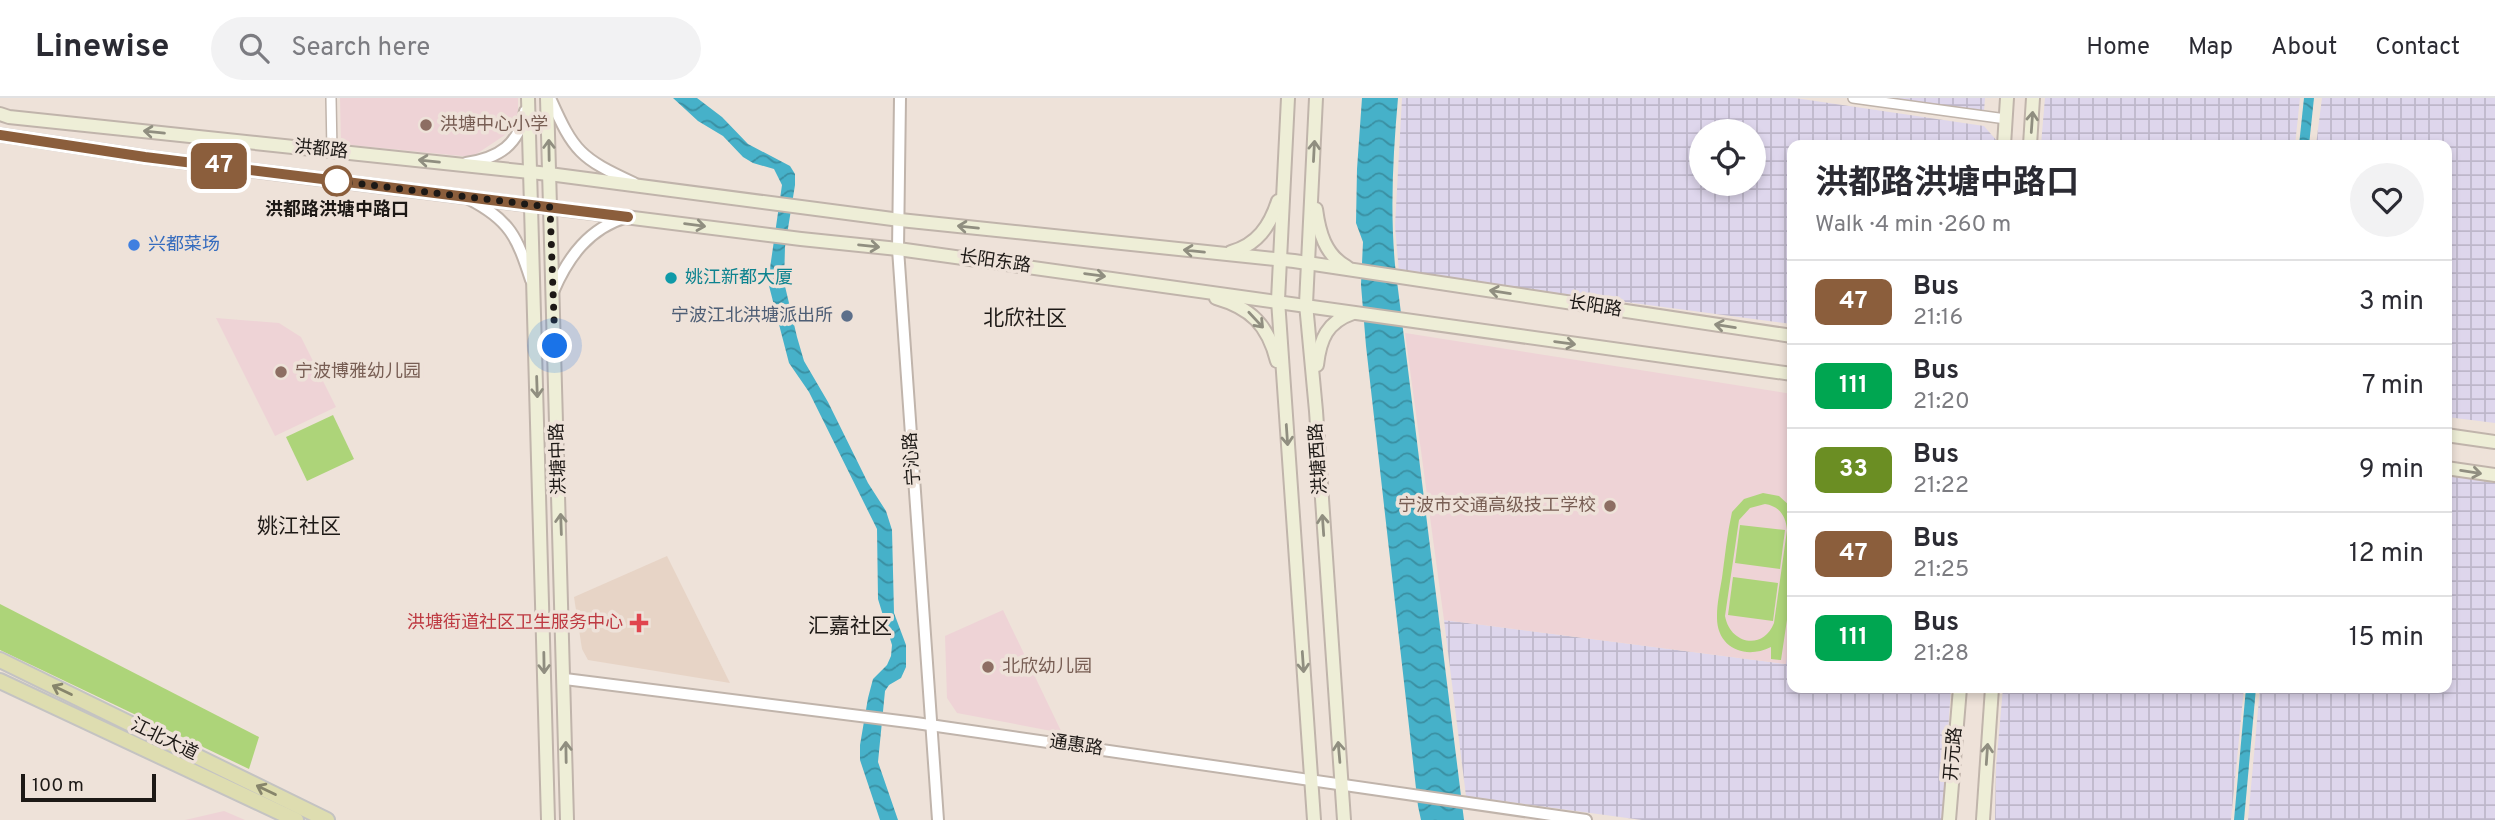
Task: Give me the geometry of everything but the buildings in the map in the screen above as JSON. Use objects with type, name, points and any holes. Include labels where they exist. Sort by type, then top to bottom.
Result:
[{"type":"main road","name":"洪塘中路","points":[[528,98],[548,820]]},
{"type":"main road","name":"洪塘中路","points":[[549,98],[567,820]]},
{"type":"main road","name":"洪塘西路","points":[[1288,98],[1278,300],[1314,820]]},
{"type":"main road","name":"洪塘西路","points":[[1316,98],[1306,304],[1344,820]]},
{"type":"main road","points":[[2004,140],[2007,98]]},
{"type":"main road","points":[[2030,140],[2034,98]]},
{"type":"main road","name":"洪都路","points":[[0,114],[549,174],[643,187]]},
{"type":"main road","name":"洪都路","points":[[0,135],[145,157],[628,217]]},
{"type":"main road","points":[[1223,254],[1245,247],[1267,227],[1283,184]]},
{"type":"main road","points":[[1312,185],[1325,244],[1337,262],[1356,271]]},
{"type":"main road","name":"长阳东路","points":[[643,187],[900,220],[1279,260],[1356,271]]},
{"type":"main road","name":"长阳东路","points":[[628,217],[898,249],[1278,300],[1670,359],[1787,373]]},
{"type":"main road","name":"长阳路","points":[[1356,271],[1787,335]]},
{"type":"main road","points":[[1171,286],[1226,301],[1253,315],[1271,342],[1284,394]]},
{"type":"main road","points":[[1314,393],[1322,338],[1335,322],[1359,312]]},
{"type":"main road","points":[[2452,436],[2495,442]]},
{"type":"main road","points":[[2452,469],[2495,475]]},
{"type":"main road","name":"江北大道","points":[[0,660],[327,820]]},
{"type":"main road","name":"江北大道","points":[[0,681],[296,820]]},
{"type":"main road","name":"开元路","points":[[1949,820],[1960,693]]},
{"type":"main road","name":"开元路","points":[[1983,820],[1992,693]]},
{"type":"street","points":[[331,98],[332,151]]},
{"type":"street","points":[[457,164],[489,158],[508,146],[518,135],[528,98]]},
{"type":"street","points":[[549,98],[569,139],[581,153],[597,166],[643,187]]},
{"type":"street","name":"宁沁路","points":[[900,98],[898,249],[937,820]]},
{"type":"street","points":[[1853,98],[2006,119]]},
{"type":"street","points":[[463,196],[491,210],[504,221],[521,250],[533,289]]},
{"type":"street","points":[[553,292],[563,270],[587,239],[600,228],[628,217]]},
{"type":"street","name":"通惠路","points":[[565,679],[752,701],[1586,820]]},
{"type":"shaded area","name":"洪塘中心小学","points":[[340,98],[518,98],[518,114],[505,135],[472,157],[341,144]]},
{"type":"shaded area","points":[[1402,98],[1795,98],[1984,126],[1996,140],[1787,140],[1787,323],[1399,272],[1395,226]]},
{"type":"shaded area","points":[[1887,98],[1985,98],[1984,111]]},
{"type":"shaded area","points":[[2045,98],[2300,98],[2296,140],[2041,140]]},
{"type":"shaded area","points":[[2322,98],[2495,98],[2495,423],[2452,418],[2452,140],[2317,140]]},
{"type":"shaded area","name":"宁波博雅幼儿园","points":[[216,318],[279,323],[301,337],[336,407],[275,436]]},
{"type":"shaded area","name":"宁波市交通高级技工学校","points":[[1405,333],[1787,393],[1786,664],[1444,620]]},
{"type":"shaded area","points":[[2452,476],[2495,483],[2495,820],[2248,820],[2260,693],[2452,693]]},
{"type":"shaded area","name":"洪塘街道社区卫生服务中心","points":[[667,556],[730,683],[588,660],[582,649],[574,597]]},
{"type":"shaded area","name":"北欣幼儿园","points":[[1003,610],[1062,733],[957,713],[947,698],[945,636]]},
{"type":"shaded area","points":[[1444,620],[1785,664],[1787,651],[1787,693],[1951,693],[1942,820],[1642,820],[1466,796]]},
{"type":"shaded area","points":[[2003,693],[2244,693],[2231,820],[1995,820],[1996,767]]},
{"type":"shaded area","points":[[224,811],[245,820],[185,820]]},
{"type":"green space","points":[[333,415],[354,459],[307,481],[286,437]]},
{"type":"green space","points":[[1763,493],[1779,496],[1787,503],[1787,530],[1787,620],[1781,660],[1771,659],[1771,647],[1751,652],[1734,648],[1721,636],[1718,627],[1718,601],[1732,512],[1744,499]],"holes":[[[1765,504],[1781,512],[1787,530],[1774,623],[1762,638],[1747,640],[1733,633],[1725,616],[1739,520],[1750,508]]]},
{"type":"green space","points":[[1740,525],[1785,530],[1780,569],[1735,563]]},
{"type":"green space","points":[[1733,577],[1778,583],[1773,621],[1728,615]]},
{"type":"green space","points":[[0,604],[259,737],[249,769],[0,650]]},
{"type":"water","points":[[673,98],[697,98],[722,117],[748,144],[790,166],[795,174],[785,247],[784,282],[797,337],[804,361],[828,402],[868,483],[886,511],[892,530],[894,613],[906,645],[906,667],[901,678],[889,685],[885,691],[878,762],[898,820],[880,820],[860,760],[860,745],[873,679],[887,665],[892,645],[878,599],[877,529],[809,392],[789,363],[768,282],[782,185],[774,169],[743,157],[723,136],[698,121]]},
{"type":"water","points":[[1362,98],[1398,98],[1393,182],[1395,265],[1464,820],[1421,820],[1418,806],[1366,346],[1361,285],[1363,242],[1356,223]]},
{"type":"water","points":[[2304,98],[2314,98],[2310,140],[2300,140]]},
{"type":"water","points":[[2246,693],[2256,693],[2244,820],[2234,820]]},
{"type":"bus line","name":"47","points":[[0,135],[145,157],[628,217]]},
{"type":"place","name":"洪塘中心小学","points":[[426,125]]},
{"type":"place","name":"洪都路洪塘中路口","points":[[337,181]]},
{"type":"place","name":"兴都菜场","points":[[134,245]]},
{"type":"place","name":"姚江新都大厦","points":[[671,278]]},
{"type":"place","name":"宁波江北洪塘派出所","points":[[847,316]]},
{"type":"place","name":"宁波博雅幼儿园","points":[[281,372]]},
{"type":"place","name":"宁波市交通高级技工学校","points":[[1610,506]]},
{"type":"place","name":"洪塘街道社区卫生服务中心","points":[[639,623]]},
{"type":"place","name":"北欣幼儿园","points":[[988,667]]},
{"type":"district","name":"北欣社区","points":[[1025,319]]},
{"type":"district","name":"姚江社区","points":[[299,527]]},
{"type":"district","name":"汇嘉社区","points":[[850,627]]},
{"type":"route","points":[[337,181],[550,207],[555,346]]}]
